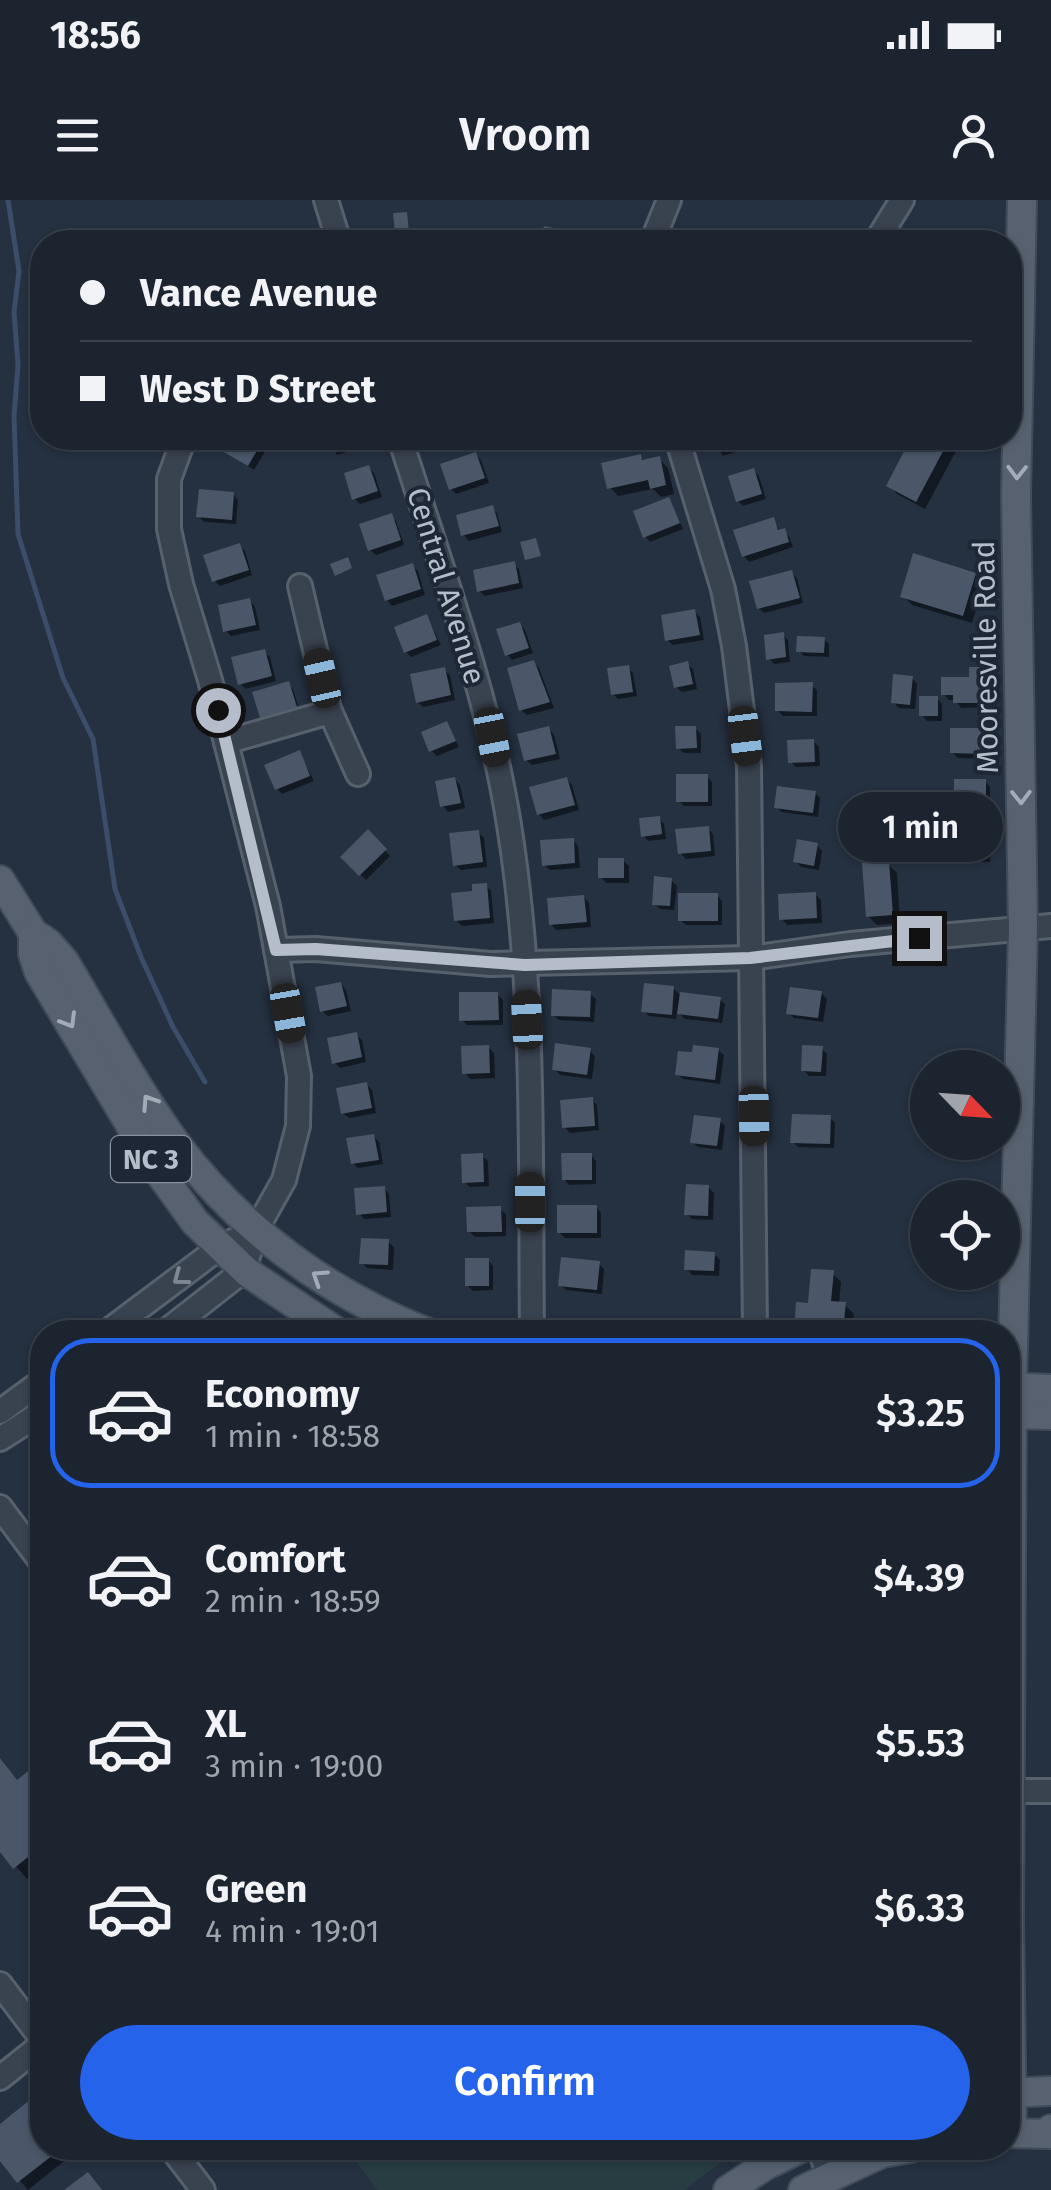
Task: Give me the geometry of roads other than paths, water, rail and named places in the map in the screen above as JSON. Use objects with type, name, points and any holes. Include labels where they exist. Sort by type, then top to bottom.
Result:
[{"type":"main road","name":"Mooresville Road","points":[[1021,230],[1022,200]]},
{"type":"main road","name":"Mooresville Road","points":[[1012,1320],[1022,928],[1017,450]]},
{"type":"main road","name":"NC 3","points":[[0,880],[32,933],[34,959],[48,986],[165,1182],[220,1248],[309,1320]]},
{"type":"main road","name":"NC 3","points":[[32,933],[48,942],[64,961],[176,1143],[218,1193],[256,1230],[328,1283],[399,1320]]},
{"type":"main road","points":[[1020,1397],[1051,1388]]},
{"type":"main road","points":[[1020,1404],[1051,1415]]},
{"type":"main road","points":[[1020,2092],[1051,2091]]},
{"type":"main road","points":[[1020,2133],[1051,2132]]},
{"type":"main road","points":[[728,2190],[775,2160]]},
{"type":"main road","points":[[803,2190],[867,2160]]},
{"type":"street","points":[[326,200],[335,230]]},
{"type":"street","points":[[657,230],[668,200]]},
{"type":"street","points":[[883,230],[902,200]]},
{"type":"street","points":[[180,450],[169,479],[169,529],[276,950],[299,1076],[298,1126],[284,1180],[256,1230],[244,1270],[180,1320]]},
{"type":"street","name":"Central Avenue","points":[[404,450],[492,737],[509,823],[525,965],[532,1320]]},
{"type":"street","points":[[681,450],[722,590],[734,646],[748,766],[756,1320]]},
{"type":"street","points":[[300,586],[329,709],[358,774]]},
{"type":"street","points":[[226,742],[329,709]]},
{"type":"street","points":[[276,950],[316,949],[525,965],[750,958],[850,944],[1051,926]]},
{"type":"street","points":[[123,1320],[220,1248],[256,1230]]},
{"type":"street","points":[[0,1412],[30,1390]]},
{"type":"street","points":[[0,1439],[30,1420]]},
{"type":"street","points":[[0,1507],[30,1547]]},
{"type":"street","points":[[1020,1791],[1051,1791]]},
{"type":"street","points":[[0,1984],[30,2022]]},
{"type":"street","points":[[0,2078],[30,2045]]},
{"type":"street","points":[[180,2160],[203,2190]]},
{"type":"street","points":[[823,2160],[830,2178]]},
{"type":"waterway","points":[[8,200],[19,271],[14,312],[18,365],[14,416],[18,534],[63,678],[93,739],[115,889],[173,1027],[205,1082]]}]
